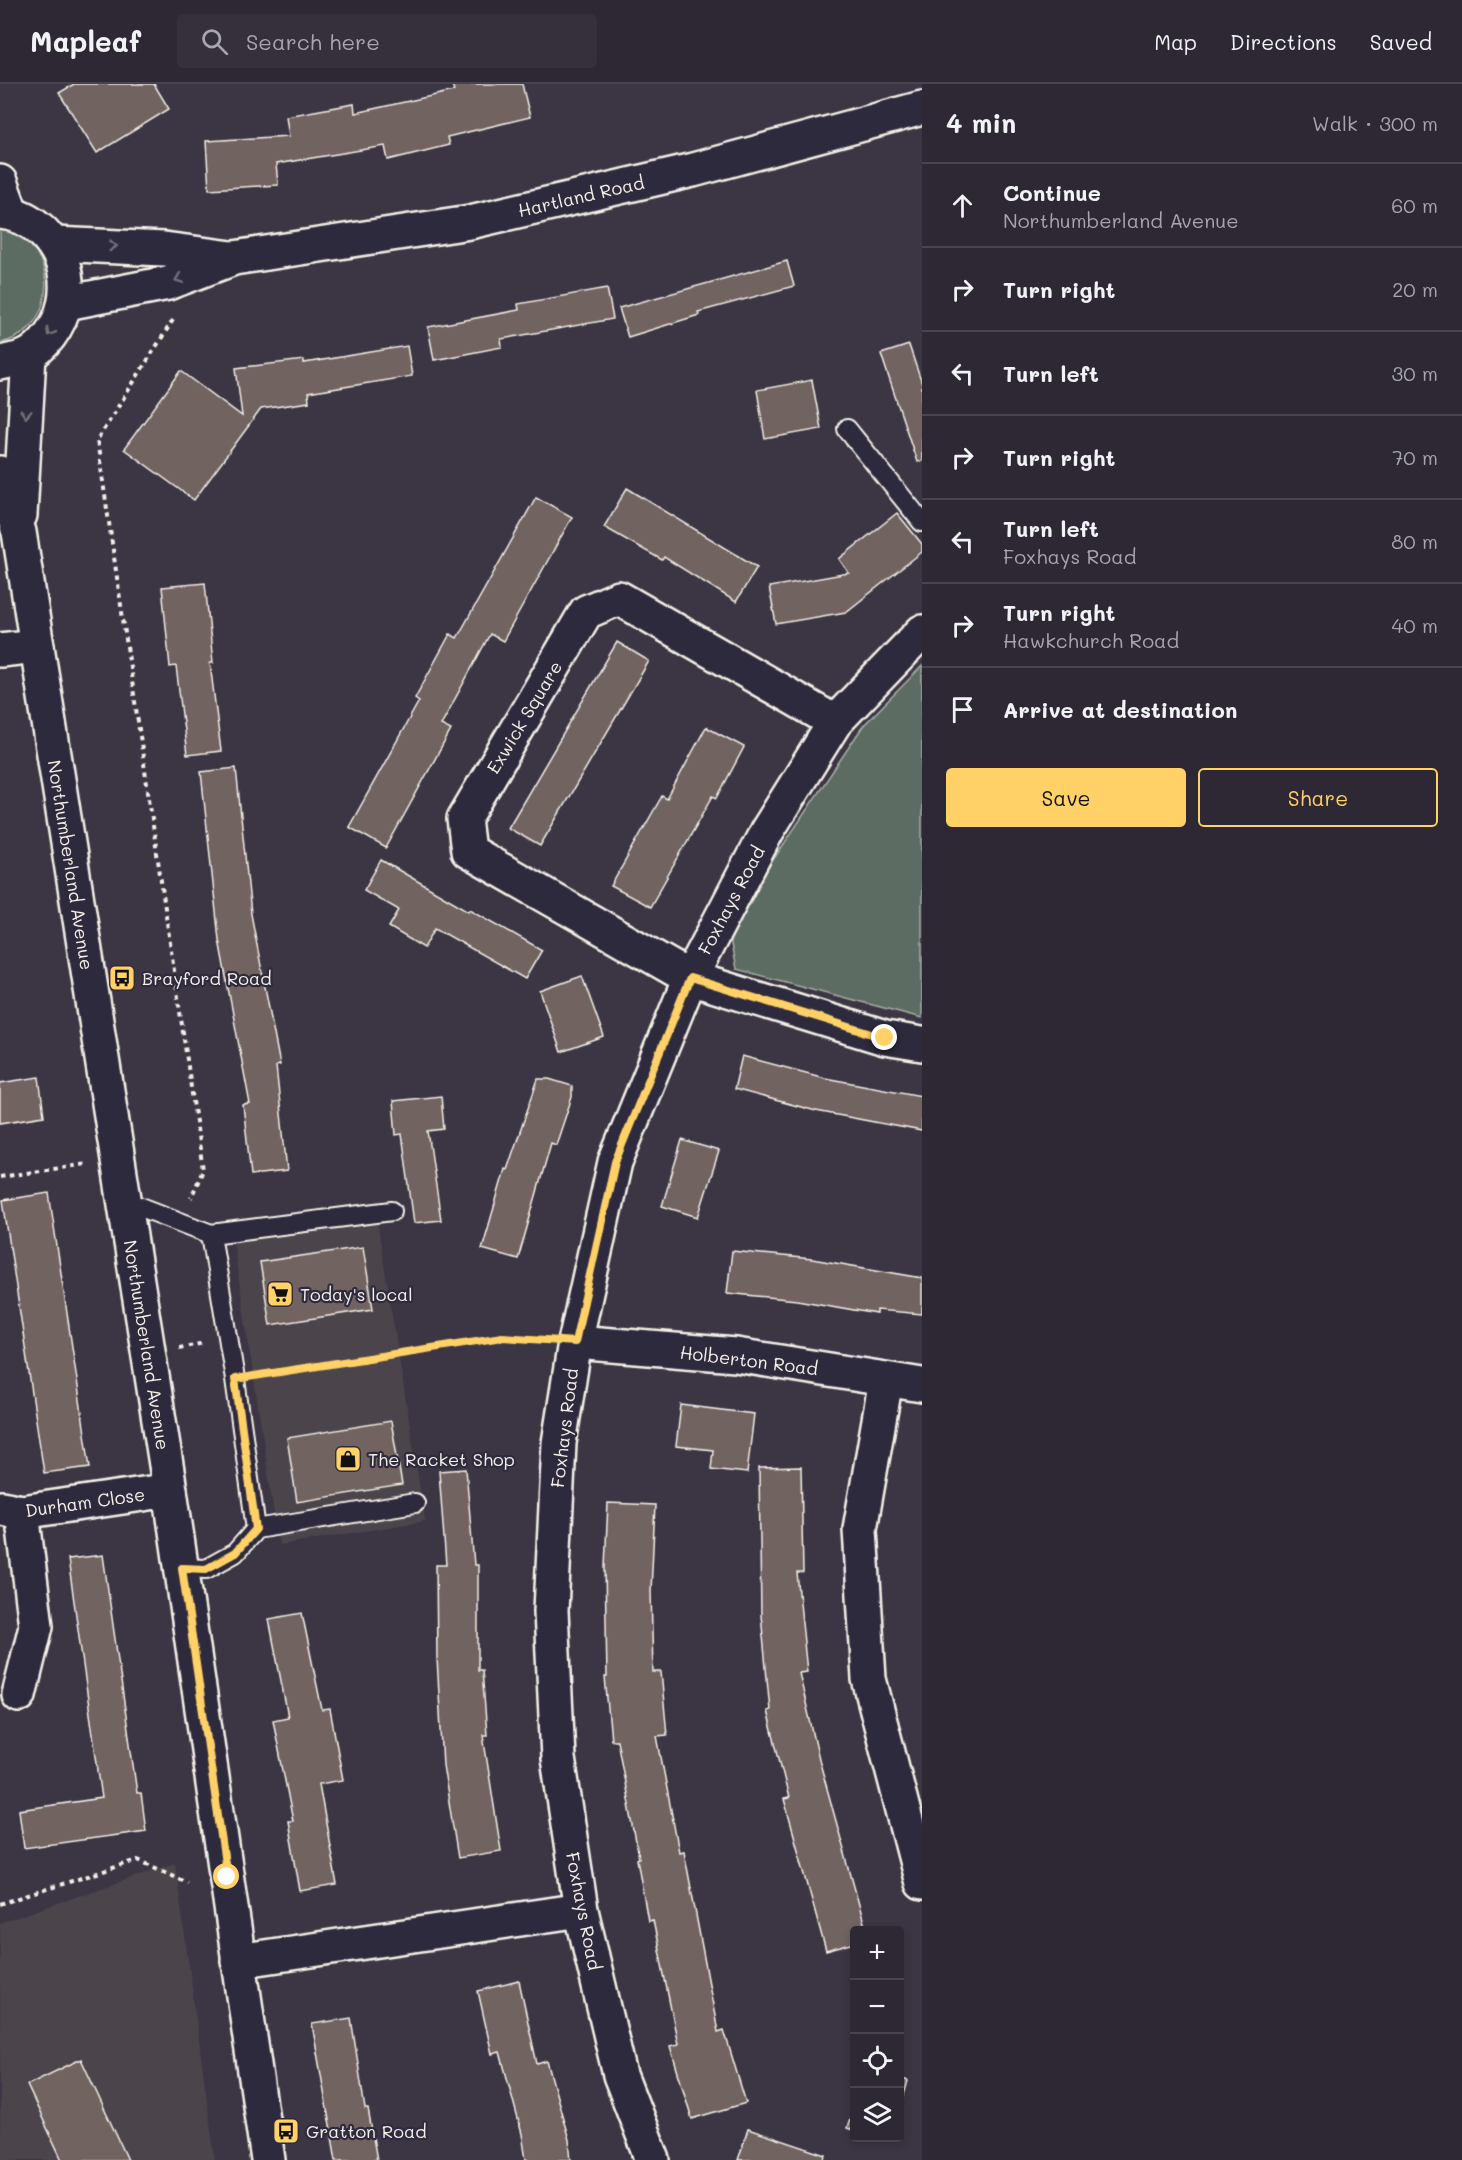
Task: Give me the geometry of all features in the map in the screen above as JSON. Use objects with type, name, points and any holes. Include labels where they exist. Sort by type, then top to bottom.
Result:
[{"type":"street","name":"Hartland Road","points":[[66,303],[168,283],[234,258],[470,222],[693,170],[922,108]]},
{"type":"street","points":[[0,182],[6,212],[35,224],[54,243],[66,273],[66,303],[47,339],[14,359]]},
{"type":"street","name":"Hartland Road","points":[[54,243],[164,249],[234,258]]},
{"type":"street","name":"Northumberland Avenue","points":[[14,359],[19,532],[182,1568],[268,2160]]},
{"type":"street","name":"Northumberland Avenue","points":[[0,473],[19,532]]},
{"type":"street","name":"Exwick Square","points":[[690,978],[468,851],[464,819],[586,612],[619,598],[835,722]]},
{"type":"street","name":"Foxhays Road","points":[[653,2160],[620,2075],[581,1910],[558,1758],[551,1611],[559,1443],[575,1342],[615,1162],[690,978],[767,831],[835,722],[922,632]]},
{"type":"street","points":[[0,650],[37,646]]},
{"type":"street","points":[[690,978],[885,1038],[922,1044]]},
{"type":"street","name":"Holberton Road","points":[[575,1342],[736,1355],[922,1385]]},
{"type":"street","points":[[886,1380],[860,1529],[869,1679],[922,1883]]},
{"type":"street","name":"Durham Close","points":[[11,1510],[170,1490]]},
{"type":"street","points":[[11,1510],[36,1626],[19,1695]]},
{"type":"street","points":[[238,1961],[581,1910]]},
{"type":"lane","points":[[847,429],[922,522]]},
{"type":"lane","points":[[123,1200],[180,1224],[211,1234],[392,1211]]},
{"type":"lane","points":[[211,1234],[235,1379],[256,1529]]},
{"type":"lane","points":[[182,1568],[206,1569],[235,1553],[256,1529],[415,1503]]},
{"type":"path","points":[[173,320],[97,440],[203,1170],[180,1224]]},
{"type":"path","points":[[0,1177],[117,1159]]},
{"type":"path","points":[[235,1379],[502,1337],[575,1342]]},
{"type":"path","points":[[148,1353],[228,1339]]},
{"type":"path","points":[[0,1904],[138,1860],[186,1882]]},
{"type":"shaded area","points":[[374,1202],[425,1521],[279,1545],[230,1220]]},
{"type":"shaded area","points":[[175,1863],[215,2160],[0,2160],[0,1923]]},
{"type":"green space","points":[[0,228],[18,234],[32,246],[45,274],[46,289],[43,304],[28,329],[15,338],[0,343]]},
{"type":"green space","points":[[922,666],[922,1018],[736,969],[729,934],[755,887],[863,726]]},
{"type":"building","points":[[74,84],[154,84],[169,109],[97,153],[59,93]]},
{"type":"building","points":[[452,84],[522,84],[530,117],[447,137],[449,145],[388,160],[385,146],[276,164],[278,185],[209,189],[206,141],[289,136],[286,116],[354,104],[355,113],[454,91]]},
{"type":"building","points":[[787,261],[794,286],[698,312],[699,315],[628,337],[619,308]]},
{"type":"building","points":[[607,288],[613,319],[501,339],[502,347],[434,360],[428,327],[519,310],[518,304]]},
{"type":"building","points":[[909,345],[922,384],[922,461],[917,462],[881,354]]},
{"type":"building","points":[[407,346],[412,376],[308,393],[309,402],[261,409],[194,500],[124,449],[181,371],[242,416],[236,368],[304,360],[304,363]]},
{"type":"building","points":[[812,380],[821,429],[765,439],[757,390]]},
{"type":"building","points":[[627,488],[757,567],[736,602],[664,557],[662,560],[604,527]]},
{"type":"building","points":[[536,497],[572,517],[503,641],[490,634],[441,725],[451,730],[386,848],[349,827],[419,701],[415,698],[450,634],[457,638]]},
{"type":"building","points":[[897,513],[922,544],[922,552],[846,612],[776,624],[769,587],[849,573],[839,559]]},
{"type":"building","points":[[205,583],[213,663],[210,663],[221,751],[187,755],[176,666],[170,667],[162,587]]},
{"type":"building","points":[[617,642],[649,661],[540,846],[508,828]]},
{"type":"building","points":[[706,727],[744,747],[717,798],[713,796],[650,907],[611,886],[662,796],[667,799]]},
{"type":"building","points":[[236,768],[251,914],[280,1065],[276,1066],[287,1171],[251,1175],[243,1105],[250,1104],[219,940],[201,772]]},
{"type":"building","points":[[381,860],[542,950],[525,979],[435,928],[424,948],[389,927],[399,910],[364,890]]},
{"type":"building","points":[[582,976],[604,1037],[561,1052],[540,991]]},
{"type":"building","points":[[742,1056],[825,1078],[922,1096],[922,1131],[816,1111],[734,1089]]},
{"type":"building","points":[[39,1077],[44,1116],[0,1123],[0,1083]]},
{"type":"building","points":[[538,1079],[549,1079],[572,1086],[572,1097],[556,1145],[551,1143],[518,1259],[482,1249],[505,1169],[507,1170]]},
{"type":"building","points":[[441,1096],[444,1129],[428,1131],[441,1220],[414,1223],[402,1134],[396,1135],[393,1101]]},
{"type":"building","points":[[682,1140],[719,1151],[698,1217],[662,1206]]},
{"type":"building","points":[[49,1193],[90,1467],[44,1473],[3,1200]]},
{"type":"building","points":[[363,1247],[373,1309],[270,1325],[260,1262]]},
{"type":"building","points":[[732,1251],[812,1259],[922,1278],[922,1314],[877,1310],[877,1314],[797,1300],[727,1293]]},
{"type":"building","points":[[681,1405],[754,1414],[747,1473],[711,1469],[713,1450],[676,1446]]},
{"type":"building","points":[[391,1421],[402,1485],[297,1502],[287,1438]]},
{"type":"building","points":[[801,1467],[803,1573],[797,1573],[807,1672],[799,1673],[820,1763],[865,1926],[850,1926],[850,1944],[826,1951],[784,1799],[789,1798],[767,1711],[770,1710],[761,1615],[759,1468]]},
{"type":"building","points":[[466,1469],[474,1565],[478,1565],[478,1670],[482,1670],[487,1735],[483,1735],[501,1851],[458,1858],[443,1765],[437,1658],[436,1565],[446,1565],[439,1471]]},
{"type":"building","points":[[608,1503],[655,1505],[651,1591],[653,1672],[661,1672],[667,1735],[657,1736],[679,1852],[684,1851],[718,2032],[724,2030],[746,2103],[692,2119],[670,2046],[678,2044],[653,1920],[648,1921],[617,1740],[611,1740],[605,1677],[607,1677],[605,1566]]},
{"type":"building","points":[[103,1555],[137,1793],[141,1793],[146,1831],[24,1848],[19,1810],[102,1798],[68,1559]]},
{"type":"building","points":[[302,1613],[322,1710],[330,1709],[343,1780],[319,1784],[337,1885],[300,1891],[288,1821],[293,1821],[273,1720],[288,1717],[269,1619]]},
{"type":"building","points":[[519,1981],[537,2064],[547,2061],[569,2140],[571,2160],[526,2160],[522,2134],[500,2052],[492,2054],[478,1991]]},
{"type":"building","points":[[351,2018],[365,2109],[368,2109],[377,2160],[336,2160],[312,2024]]},
{"type":"building","points":[[81,2059],[128,2160],[62,2160],[27,2085]]},
{"type":"building","points":[[904,2080],[908,2081],[904,2095]]},
{"type":"building","points":[[748,2129],[826,2155],[825,2160],[738,2160]]},
{"type":"place","name":"Brayford Road","points":[[122,978]]},
{"type":"place","name":"Today's local","points":[[280,1294]]},
{"type":"place","name":"The Racket Shop","points":[[348,1459]]},
{"type":"place","name":"Gratton Road","points":[[286,2131]]},
{"type":"route","points":[[227,1877],[182,1568],[206,1569],[235,1553],[256,1529],[235,1379],[502,1337],[575,1342],[615,1162],[690,978],[885,1038]]}]
